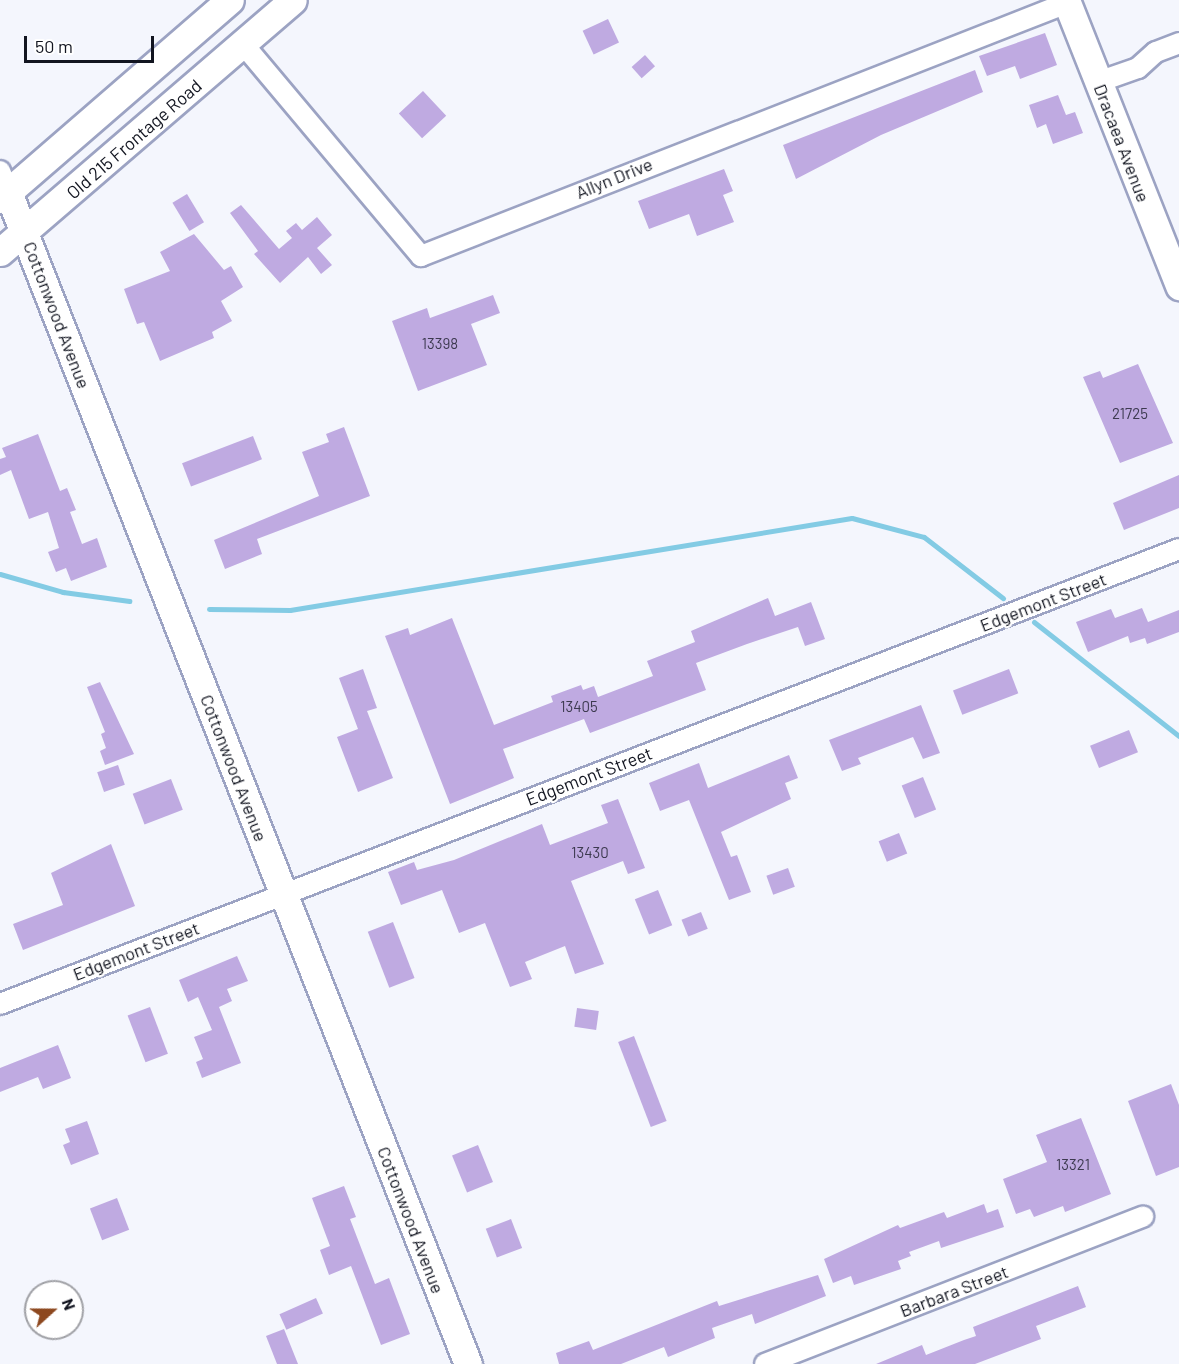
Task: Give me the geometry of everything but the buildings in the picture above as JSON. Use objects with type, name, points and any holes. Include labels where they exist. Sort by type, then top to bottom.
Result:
[{"type":"street","points":[[3,187],[230,0]]},
{"type":"street","name":"Old 215 Frontage Road","points":[[0,252],[293,0]]},
{"type":"street","name":"Allyn Drive","points":[[243,44],[421,256],[1066,1]]},
{"type":"street","name":"Dracaea Avenue","points":[[1066,1],[1179,286]]},
{"type":"street","points":[[1098,82],[1138,68],[1156,52],[1179,43]]},
{"type":"street","name":"Cottonwood Avenue","points":[[3,187],[25,231],[468,1364]]},
{"type":"street","name":"Edgemont Street","points":[[0,1004],[1179,549]]},
{"type":"street","name":"Barbara Street","points":[[765,1364],[1143,1216]]},
{"type":"waterway","points":[[209,609],[290,610],[852,518],[924,537],[1003,598]]},
{"type":"waterway","points":[[0,574],[63,592],[129,601]]},
{"type":"waterway","points":[[1034,622],[1179,736]]}]
